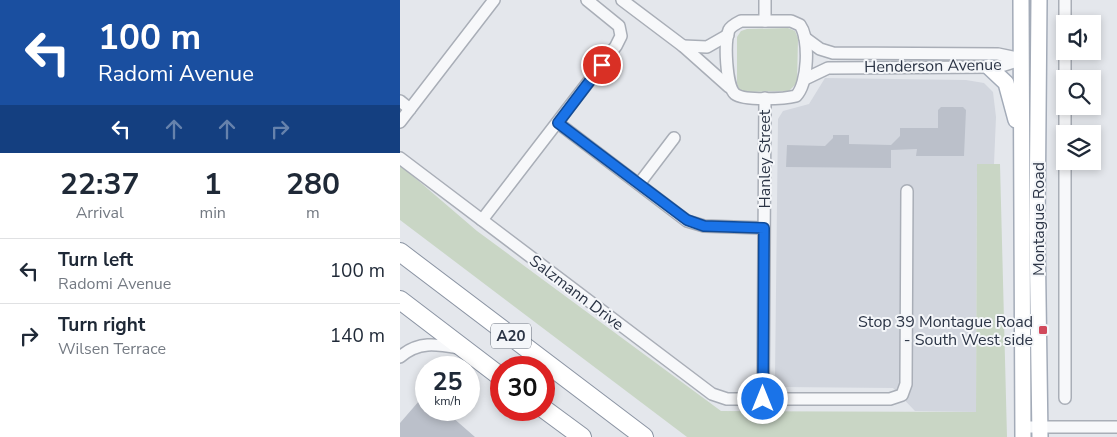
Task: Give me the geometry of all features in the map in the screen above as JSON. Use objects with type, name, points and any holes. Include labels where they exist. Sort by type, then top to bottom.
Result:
[{"type":"highway","name":"A20","points":[[400,252],[644,437]]},
{"type":"highway","name":"A20","points":[[400,300],[490,369]]},
{"type":"highway","points":[[555,417],[582,437]]},
{"type":"main road","name":"Montague Road","points":[[1022,0],[1023,432]]},
{"type":"main road","name":"Montague Road","points":[[1039,0],[1037,229],[1040,432]]},
{"type":"main road","points":[[1022,59],[1039,59]]},
{"type":"main road","points":[[989,66],[1006,83],[1022,140]]},
{"type":"street","points":[[400,122],[494,0]]},
{"type":"street","points":[[482,220],[616,46],[620,30],[616,22],[588,0]]},
{"type":"street","points":[[622,0],[683,46],[738,96],[765,98],[796,96],[802,90],[805,79],[805,38],[803,29],[795,22],[764,21],[736,23],[729,30],[728,36],[727,73],[730,87]]},
{"type":"street","points":[[764,21],[765,0]]},
{"type":"street","points":[[1065,0],[1065,15]]},
{"type":"street","points":[[683,46],[707,47],[728,36]]},
{"type":"street","name":"Henderson Avenue","points":[[805,38],[820,49],[833,53],[998,54],[1022,59]]},
{"type":"street","name":"Henderson Avenue","points":[[805,79],[828,68],[998,66],[1022,59]]},
{"type":"street","name":"Hanley Street","points":[[763,399],[765,98]]},
{"type":"street","points":[[400,101],[410,109]]},
{"type":"street","points":[[558,123],[687,220],[704,226],[764,228]]},
{"type":"street","points":[[639,184],[674,138]]},
{"type":"street","name":"Salzmann Drive","points":[[400,158],[712,394],[727,399],[890,399],[902,395],[906,384],[907,191]]},
{"type":"street","points":[[1065,170],[1065,398]]},
{"type":"street","points":[[400,357],[408,350],[424,344],[463,348]]},
{"type":"street","points":[[1023,432],[1070,432],[1117,427]]},
{"type":"shaded area","points":[[825,78],[966,80],[984,83],[993,92],[996,117],[994,164],[977,165],[976,412],[915,411],[893,388],[783,387],[775,376],[778,119],[783,111],[809,104]]},
{"type":"green space","points":[[788,28],[795,31],[798,38],[797,83],[789,91],[745,92],[739,89],[737,83],[737,37],[741,31],[747,29]]},
{"type":"green space","points":[[977,164],[1000,164],[1007,437],[687,437],[400,220],[400,165],[477,231],[721,411],[976,412]]},
{"type":"building","points":[[941,107],[963,107],[966,110],[964,156],[916,156],[917,149],[891,150],[891,168],[786,167],[787,145],[825,146],[833,138],[833,135],[849,135],[849,144],[891,145],[900,136],[900,128],[938,128],[938,110]]},
{"type":"building","points":[[415,406],[415,421],[457,421],[475,437],[400,437],[400,423]]},
{"type":"place","name":"Stop 39 Montague Road - South West side","points":[[1043,330]]},
{"type":"route","points":[[602,65],[558,123],[687,220],[704,226],[764,228],[763,399]]}]
